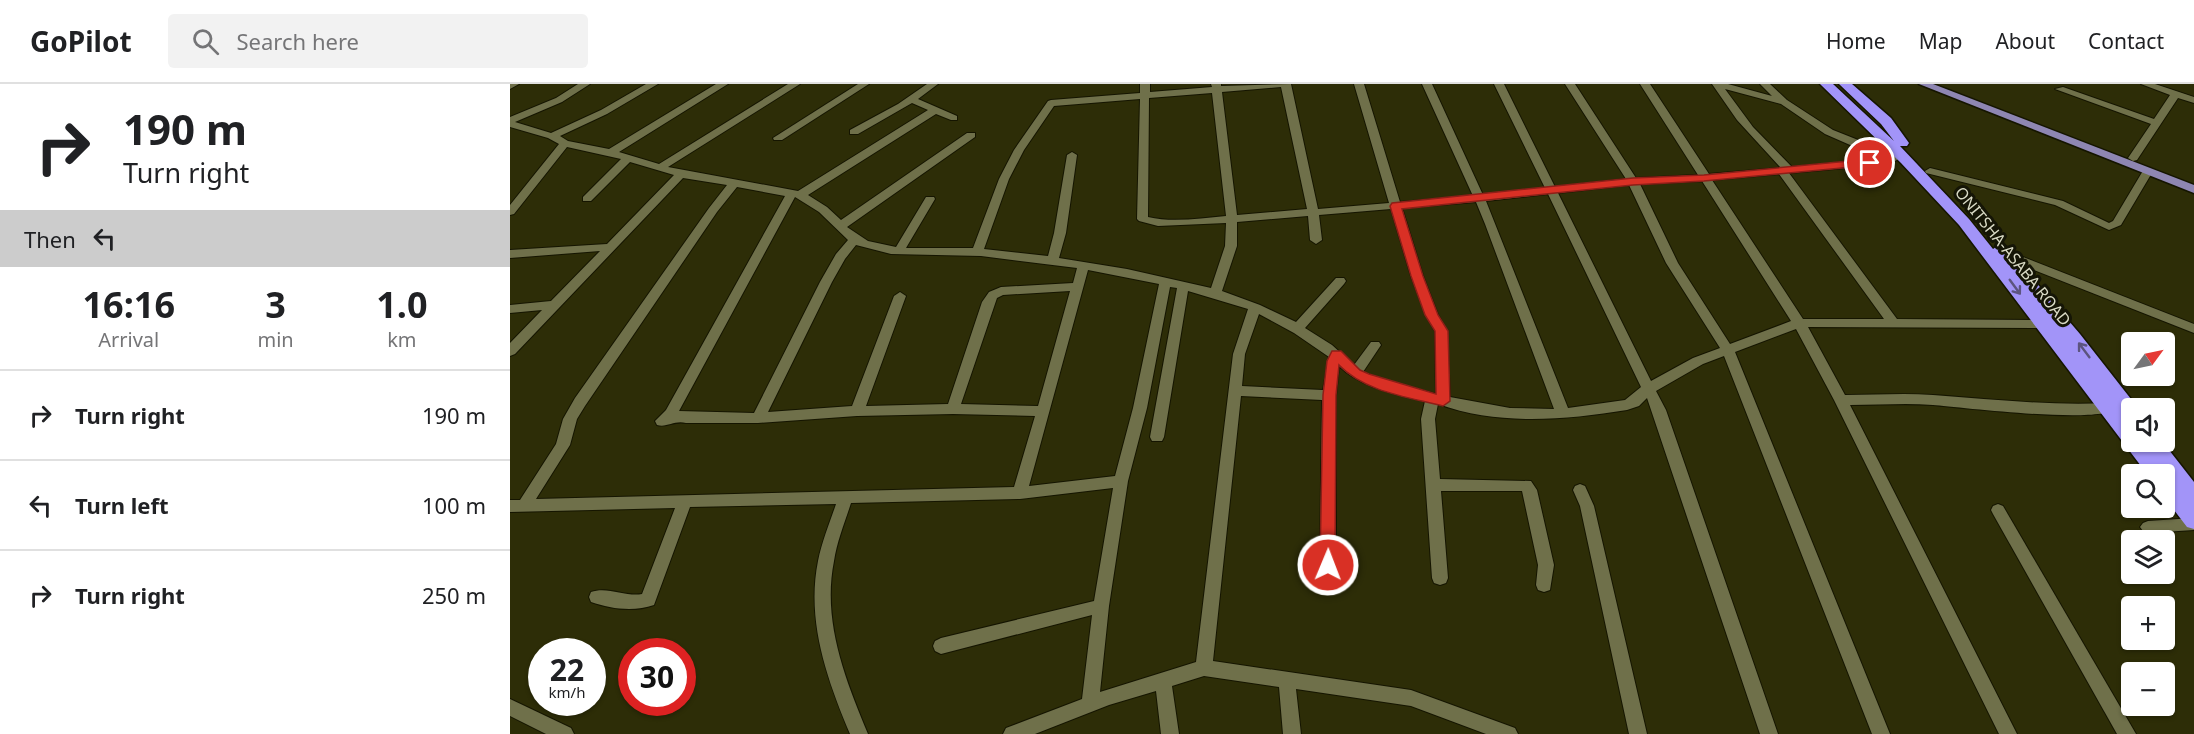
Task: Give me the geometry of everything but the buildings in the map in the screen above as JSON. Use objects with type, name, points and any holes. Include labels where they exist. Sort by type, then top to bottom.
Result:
[{"type":"highway","points":[[1817,84],[1865,128],[1930,171],[2026,278],[2102,387],[2121,403]]},
{"type":"highway","name":"ONITSHA-ASABA ROAD","points":[[1826,84],[1899,152],[1970,230],[2042,324],[2102,387],[2108,408],[2121,425]]},
{"type":"highway","points":[[1837,84],[1899,152]]},
{"type":"highway","points":[[1845,84],[1886,121],[1899,152]]},
{"type":"highway","name":"ONITSHA-ASABA ROAD","points":[[2141,452],[2150,464]]},
{"type":"highway","points":[[2160,452],[2194,497]]},
{"type":"highway","points":[[2175,497],[2194,523]]},
{"type":"main road","points":[[1924,84],[2194,189]]},
{"type":"main road","points":[[1936,84],[2194,181]]},
{"type":"street","points":[[510,123],[559,100],[585,84]]},
{"type":"street","points":[[552,136],[604,112],[653,84]]},
{"type":"street","points":[[610,153],[723,84]]},
{"type":"street","points":[[661,167],[795,84]]},
{"type":"street","points":[[778,138],[864,84]]},
{"type":"street","points":[[854,132],[933,84]]},
{"type":"street","points":[[977,252],[1004,179],[1046,107],[1058,101],[1146,90],[1216,86],[1285,84],[1313,211],[1316,240]]},
{"type":"street","points":[[1359,84],[1417,276],[1432,315],[1441,331],[1438,399],[1428,419],[1440,578]]},
{"type":"street","points":[[1427,84],[1491,224],[1563,414]]},
{"type":"street","points":[[1499,84],[1659,410],[1769,734]]},
{"type":"street","points":[[1570,84],[1633,182],[1672,262],[1728,351],[1881,734]]},
{"type":"street","points":[[1645,84],[1799,323],[1841,400],[2007,734]]},
{"type":"street","points":[[1717,84],[1784,102]]},
{"type":"street","points":[[1717,84],[1729,105],[1785,170],[1895,325]]},
{"type":"street","points":[[1765,84],[1784,102],[1829,132],[1861,146],[1899,152]]},
{"type":"street","points":[[2146,84],[2194,100]]},
{"type":"street","points":[[2155,84],[2165,90]]},
{"type":"street","points":[[1215,294],[1231,246],[1231,218],[1216,86]]},
{"type":"street","points":[[2060,89],[2157,123]]},
{"type":"street","points":[[1146,90],[1143,219],[1158,223],[1396,206],[1633,182],[1891,161],[1899,152]]},
{"type":"street","points":[[2133,158],[2176,94]]},
{"type":"street","points":[[911,99],[954,118]]},
{"type":"street","points":[[935,110],[796,194],[673,416],[758,418],[857,411],[953,409],[1043,411]]},
{"type":"street","points":[[510,123],[552,136],[565,143],[610,153],[681,174],[796,194],[816,204],[855,239],[865,245],[900,249],[977,252],[1053,260],[1215,294],[1255,308],[1297,329],[1336,355],[1355,374],[1385,386],[1468,408],[1504,413],[1563,414],[1627,405],[1634,402],[1648,389],[1698,361],[1799,323],[2042,324]]},
{"type":"street","points":[[840,226],[971,135]]},
{"type":"street","points":[[510,212],[565,143]]},
{"type":"street","points":[[1053,260],[1060,233],[1072,155]]},
{"type":"street","points":[[587,199],[628,158]]},
{"type":"street","points":[[1930,171],[2059,203],[2090,220],[2109,227],[2116,223],[2148,171]]},
{"type":"street","points":[[510,351],[681,174]]},
{"type":"street","points":[[517,506],[563,446],[570,419],[580,402],[713,210],[735,183]]},
{"type":"street","points":[[900,249],[930,199]]},
{"type":"street","points":[[758,418],[826,282],[840,257],[855,239]]},
{"type":"street","points":[[510,254],[610,247]]},
{"type":"street","points":[[2005,254],[2194,328]]},
{"type":"street","points":[[1020,493],[1083,267]]},
{"type":"street","points":[[2026,278],[2045,270]]},
{"type":"street","points":[[1297,329],[1341,280]]},
{"type":"street","points":[[1090,704],[1101,606],[1121,481],[1140,408],[1165,282]]},
{"type":"street","points":[[1157,436],[1183,286]]},
{"type":"street","points":[[953,409],[988,302],[993,295],[1001,291],[1078,287]]},
{"type":"street","points":[[857,411],[900,296]]},
{"type":"street","points":[[510,309],[554,305]]},
{"type":"street","points":[[1204,668],[1239,354],[1255,308]]},
{"type":"street","points":[[1355,374],[1375,345]]},
{"type":"street","points":[[1328,565],[1329,395],[1333,361],[1336,355]]},
{"type":"street","points":[[1235,391],[1329,395]]},
{"type":"street","points":[[1841,400],[1932,400],[1989,406],[2071,410],[2108,408]]},
{"type":"street","points":[[517,506],[1020,493],[1121,481]]},
{"type":"street","points":[[1432,485],[1526,485],[1530,490],[1546,565],[1544,585]]},
{"type":"street","points":[[1580,490],[1587,506],[1638,734]]},
{"type":"street","points":[[845,498],[826,561],[822,617],[831,656],[859,734]]},
{"type":"street","points":[[597,597],[631,603],[648,600],[684,503]]},
{"type":"street","points":[[1998,510],[2127,734]]},
{"type":"street","points":[[2148,527],[2194,523]]},
{"type":"street","points":[[941,645],[1101,606]]},
{"type":"street","points":[[1012,734],[1039,728],[1090,704],[1163,679],[1204,668],[1412,698],[1509,734]]},
{"type":"street","points":[[1163,679],[1170,734]]},
{"type":"street","points":[[1287,681],[1292,734]]},
{"type":"street","points":[[510,707],[565,734]]},
{"type":"route","points":[[1328,565],[1329,395],[1333,361],[1336,355],[1355,374],[1364,378],[1385,386],[1443,401],[1441,331],[1432,315],[1417,276],[1396,206],[1633,182],[1870,163]]}]
